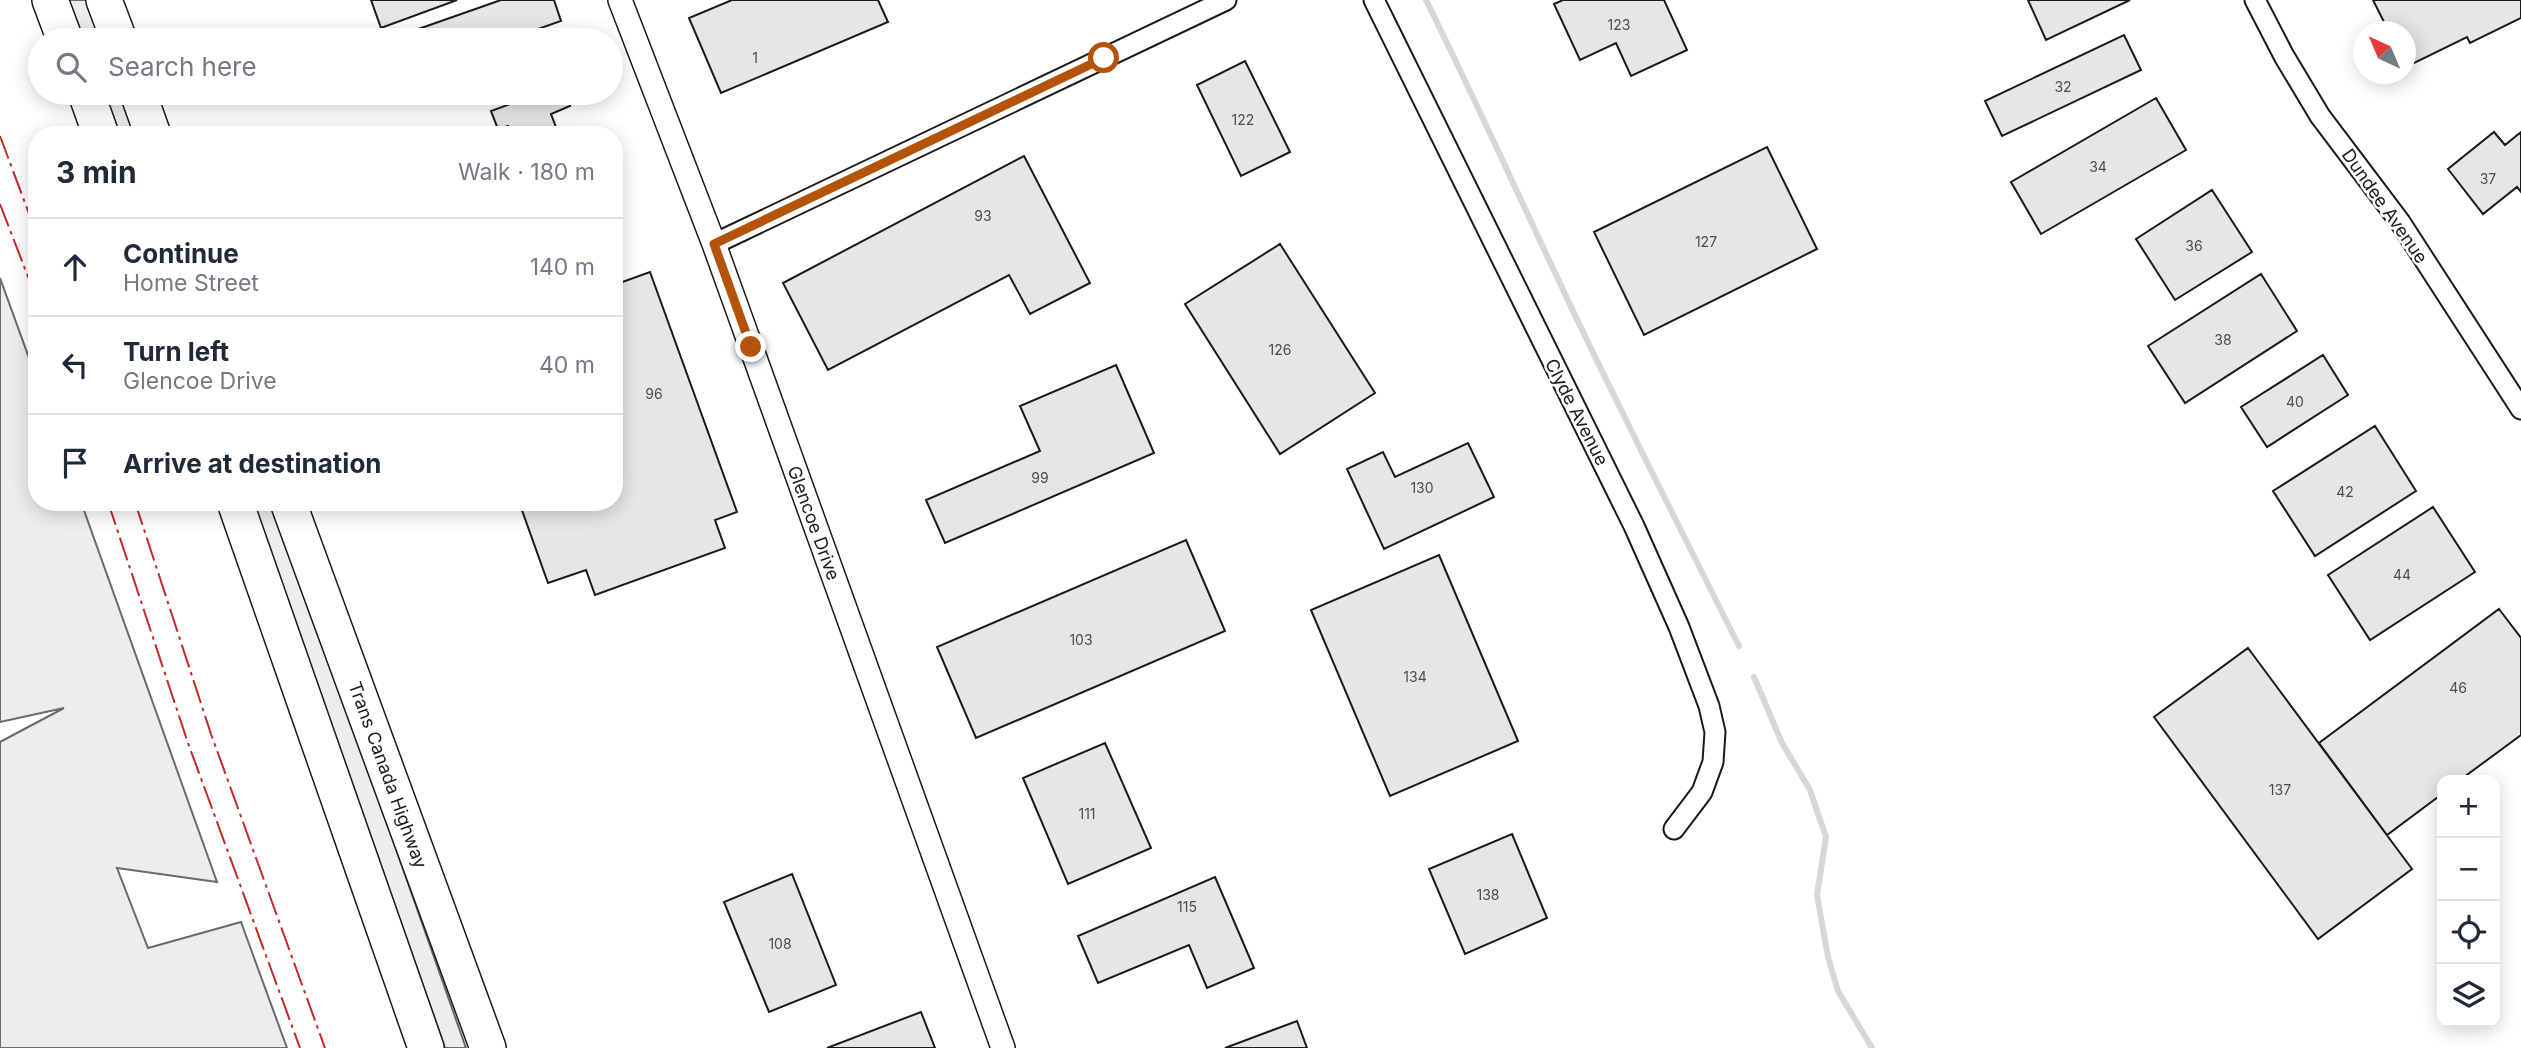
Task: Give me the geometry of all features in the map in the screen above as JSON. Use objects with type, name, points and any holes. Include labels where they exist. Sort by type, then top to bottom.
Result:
[{"type":"highway","points":[[50,0],[60,28]]},
{"type":"highway","points":[[104,0],[114,28]]},
{"type":"highway","points":[[91,105],[99,126]]},
{"type":"highway","points":[[142,105],[150,126]]},
{"type":"highway","points":[[238,511],[426,1048]]},
{"type":"highway","name":"Trans Canada Highway","points":[[291,511],[488,1048]]},
{"type":"street","name":"Glencoe Drive","points":[[620,0],[714,244],[1003,1048]]},
{"type":"street","points":[[714,244],[1226,0]]},
{"type":"street","name":"Clyde Avenue","points":[[1374,0],[1634,526],[1679,627],[1704,693],[1715,732],[1713,762],[1702,792],[1685,818],[1674,829]]},
{"type":"street","name":"Dundee Avenue","points":[[2255,0],[2320,116],[2400,222],[2521,409]]},
{"type":"shaded area","points":[[68,0],[89,0],[100,28],[78,28]]},
{"type":"shaded area","points":[[108,105],[130,105],[138,126],[116,126]]},
{"type":"shaded area","points":[[0,278],[28,355],[28,511],[84,511],[217,882],[117,868],[148,948],[241,922],[287,1048],[0,1048],[0,742],[64,708],[0,722]]},
{"type":"shaded area","points":[[256,511],[277,511],[466,1048],[445,1048]]},
{"type":"building","points":[[371,0],[457,0],[381,28]]},
{"type":"building","points":[[501,0],[554,0],[561,21],[541,28],[421,28]]},
{"type":"building","points":[[732,0],[878,0],[888,22],[721,93],[689,18]]},
{"type":"building","points":[[1563,0],[1664,0],[1687,50],[1631,76],[1616,43],[1580,60],[1554,4]]},
{"type":"building","points":[[2028,0],[2130,0],[2046,40]]},
{"type":"building","points":[[2373,0],[2521,0],[2521,18],[2470,43],[2467,37],[2416,62],[2416,21],[2384,21]]},
{"type":"building","points":[[2124,35],[2141,70],[2002,136],[1985,101]]},
{"type":"building","points":[[1245,61],[1290,152],[1241,176],[1197,85]]},
{"type":"building","points":[[2156,98],[2186,150],[2041,234],[2011,182]]},
{"type":"building","points":[[507,105],[570,106],[551,114],[556,126],[497,126],[491,111]]},
{"type":"building","points":[[2494,132],[2505,145],[2521,132],[2521,192],[2517,187],[2483,214],[2448,169]]},
{"type":"building","points":[[1767,147],[1817,249],[1644,335],[1594,232]]},
{"type":"building","points":[[1024,156],[1090,283],[1030,314],[1009,275],[828,370],[783,283]]},
{"type":"building","points":[[2212,190],[2252,252],[2175,300],[2136,239]]},
{"type":"building","points":[[1280,244],[1375,393],[1280,454],[1185,304]]},
{"type":"building","points":[[650,272],[737,512],[715,520],[725,548],[595,595],[586,570],[548,583],[522,511],[623,511],[623,282]]},
{"type":"building","points":[[2261,274],[2297,331],[2185,403],[2148,346]]},
{"type":"building","points":[[2323,355],[2348,395],[2267,447],[2241,407]]},
{"type":"building","points":[[1116,365],[1154,453],[945,543],[926,500],[1040,451],[1020,406]]},
{"type":"building","points":[[2375,426],[2416,491],[2315,556],[2273,491]]},
{"type":"building","points":[[1468,443],[1494,497],[1384,549],[1347,469],[1383,452],[1395,477]]},
{"type":"building","points":[[2433,507],[2475,572],[2370,640],[2328,575]]},
{"type":"building","points":[[1186,540],[1225,631],[976,738],[937,647]]},
{"type":"building","points":[[1439,555],[1518,741],[1390,796],[1311,610]]},
{"type":"building","points":[[2499,609],[2521,638],[2521,735],[2467,775],[2437,775],[2437,798],[2387,835],[2319,743]]},
{"type":"building","points":[[2248,648],[2412,869],[2318,939],[2154,717]]},
{"type":"building","points":[[1105,743],[1151,848],[1068,884],[1023,778]]},
{"type":"building","points":[[1512,834],[1547,918],[1465,954],[1429,869]]},
{"type":"building","points":[[792,874],[836,985],[769,1012],[724,902]]},
{"type":"building","points":[[1215,877],[1254,968],[1207,988],[1189,945],[1098,983],[1078,936]]},
{"type":"building","points":[[921,1012],[935,1048],[827,1048]]},
{"type":"building","points":[[1297,1021],[1307,1048],[1225,1048]]},
{"type":"waterway","points":[[1426,0],[1599,365],[1739,646]]},
{"type":"waterway","points":[[1754,677],[1782,743],[1810,790],[1826,837],[1817,895],[1828,957],[1838,991],[1872,1048]]},
{"type":"power","points":[[0,136],[28,211]]},
{"type":"power","points":[[0,204],[28,277]]},
{"type":"power","points":[[111,511],[188,743],[300,1048]]},
{"type":"power","points":[[138,511],[211,734],[325,1048]]},
{"type":"route","points":[[751,347],[714,244],[1104,58]]}]
